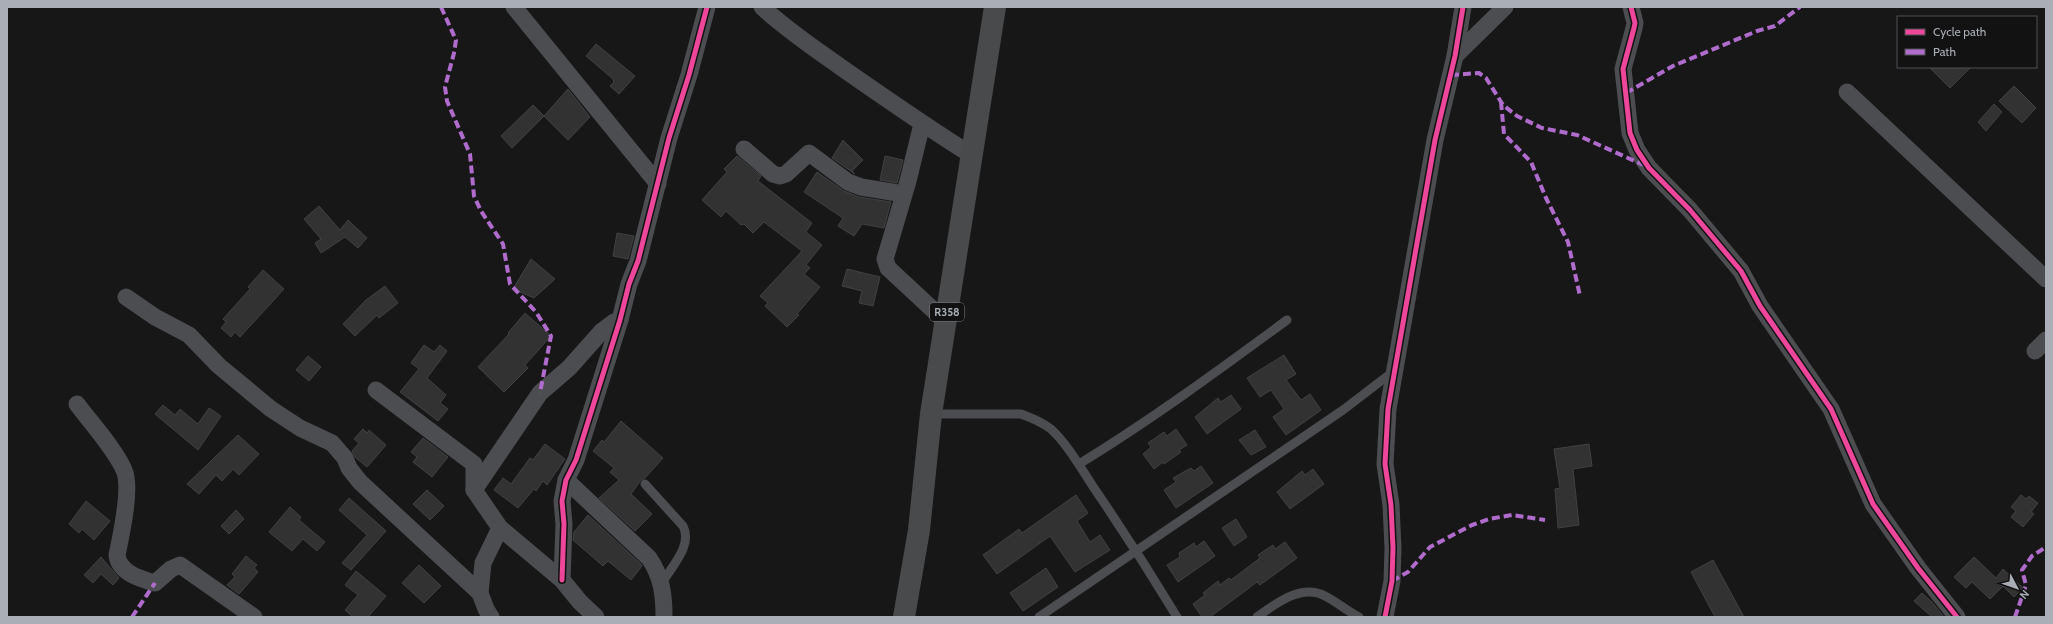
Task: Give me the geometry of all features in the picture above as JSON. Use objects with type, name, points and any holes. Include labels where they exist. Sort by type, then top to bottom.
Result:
[{"type":"main road","name":"R358","points":[[904,617],[918,530],[931,414],[973,156],[995,7]]},
{"type":"street","points":[[514,7],[658,184]]},
{"type":"street","points":[[562,580],[564,524],[562,501],[566,480],[576,460],[620,320],[707,7]]},
{"type":"street","points":[[762,7],[780,24],[922,124],[973,156]]},
{"type":"street","points":[[1385,617],[1392,581],[1393,548],[1391,505],[1385,464],[1388,409],[1435,140],[1456,56],[1463,7]]},
{"type":"street","points":[[1456,56],[1505,7]]},
{"type":"street","points":[[1631,7],[1634,19],[1634,28],[1623,70],[1632,142],[1650,168],[1690,210],[1741,271],[1760,306],[1831,409],[1873,504],[1918,568],[1957,617]]},
{"type":"street","points":[[1847,92],[2046,279]]},
{"type":"street","points":[[922,124],[885,259],[888,268],[945,321]]},
{"type":"street","points":[[744,149],[773,174],[780,176],[786,174],[807,154],[812,154],[848,182],[861,187],[904,194]]},
{"type":"street","points":[[126,297],[155,317],[189,335],[219,366],[271,409],[300,428],[332,443],[345,458],[349,468],[360,482],[480,593]]},
{"type":"street","points":[[474,490],[540,393],[569,368],[602,331],[614,322],[620,320]]},
{"type":"street","points":[[376,390],[474,464],[474,490],[500,528],[562,580],[580,602],[596,617]]},
{"type":"street","points":[[78,404],[118,460],[126,475],[126,500],[117,555],[120,564],[134,576],[155,583],[171,568],[180,565],[254,617]]},
{"type":"street","points":[[566,480],[649,558],[658,571],[662,582],[664,617]]},
{"type":"street","points":[[491,617],[486,609],[480,593],[483,563],[500,528]]},
{"type":"lane","points":[[1079,464],[1132,431],[1199,385],[1287,320]]},
{"type":"lane","points":[[1039,617],[1343,410],[1394,371]]},
{"type":"lane","points":[[931,414],[1021,414],[1035,418],[1050,429],[1062,441],[1079,464],[1136,550],[1177,617]]},
{"type":"lane","points":[[645,484],[683,526],[687,537],[684,547],[662,582]]},
{"type":"lane","points":[[1256,617],[1285,598],[1307,592],[1323,594],[1359,617]]},
{"type":"building","points":[[596,44],[635,76],[619,94],[610,86],[614,82],[613,79],[586,56]]},
{"type":"building","points":[[1930,68],[1970,68],[1950,88]]},
{"type":"building","points":[[2014,86],[2036,108],[2022,123],[1999,101]]},
{"type":"building","points":[[568,89],[590,117],[568,140],[544,116]]},
{"type":"building","points":[[1994,104],[2002,112],[1986,131],[1978,122]]},
{"type":"building","points":[[533,105],[544,116],[512,148],[501,136]]},
{"type":"building","points":[[843,140],[863,160],[852,171],[855,174],[832,158]]},
{"type":"building","points":[[737,156],[761,176],[758,181],[812,223],[806,232],[822,245],[806,265],[810,268],[804,274],[820,287],[797,314],[799,315],[787,327],[765,306],[768,303],[760,296],[802,251],[764,222],[753,233],[744,224],[741,225],[726,211],[721,217],[702,200],[727,172],[724,169]]},
{"type":"building","points":[[885,156],[903,160],[897,183],[880,180]]},
{"type":"building","points":[[817,172],[844,191],[859,197],[891,202],[884,228],[862,224],[854,236],[838,226],[843,218],[804,192]]},
{"type":"building","points":[[319,206],[340,230],[348,220],[367,238],[358,248],[345,237],[321,253],[315,243],[321,239],[304,219]]},
{"type":"building","points":[[617,233],[634,236],[628,259],[613,256]]},
{"type":"building","points":[[531,259],[555,279],[534,298],[513,289]]},
{"type":"building","points":[[847,269],[880,277],[873,306],[859,303],[862,291],[842,286]]},
{"type":"building","points":[[263,270],[284,289],[240,337],[235,332],[231,337],[221,328],[226,322],[223,319],[250,289],[248,287]]},
{"type":"building","points":[[385,286],[398,303],[379,318],[377,315],[355,336],[343,324],[366,300]]},
{"type":"building","points":[[525,313],[551,336],[525,365],[528,368],[504,392],[478,367],[509,334],[508,333]]},
{"type":"building","points":[[424,345],[434,352],[440,345],[447,351],[427,378],[446,395],[440,403],[448,409],[438,421],[400,392],[419,369],[411,363]]},
{"type":"building","points":[[1284,355],[1296,374],[1286,380],[1301,400],[1310,394],[1321,410],[1286,435],[1273,417],[1284,409],[1271,390],[1260,397],[1247,378]]},
{"type":"building","points":[[308,356],[321,367],[309,381],[296,370]]},
{"type":"building","points":[[1231,395],[1241,409],[1207,434],[1195,417],[1218,398],[1221,402]]},
{"type":"building","points":[[163,405],[175,415],[180,409],[198,424],[209,408],[221,416],[198,450],[155,414]]},
{"type":"building","points":[[621,421],[663,458],[645,478],[641,480],[631,494],[652,514],[635,531],[599,498],[619,480],[610,472],[614,468],[593,451],[602,440],[604,442]]},
{"type":"building","points":[[363,429],[367,433],[369,430],[386,445],[367,467],[355,457],[352,451],[359,443],[354,439]]},
{"type":"building","points":[[1176,429],[1187,445],[1179,450],[1181,452],[1154,469],[1143,454],[1151,447],[1148,443],[1164,432],[1167,436]]},
{"type":"building","points":[[1255,430],[1266,447],[1251,455],[1239,440]]},
{"type":"building","points":[[238,435],[259,454],[239,475],[233,469],[222,481],[216,475],[199,494],[187,484]]},
{"type":"building","points":[[423,438],[448,457],[432,477],[413,462],[417,457],[411,452]]},
{"type":"building","points":[[545,444],[565,459],[547,485],[543,481],[536,491],[534,489],[518,508],[494,490],[503,478],[511,484],[530,458],[533,460]]},
{"type":"building","points":[[1589,444],[1592,466],[1573,469],[1579,525],[1558,528],[1555,489],[1560,488],[1554,449]]},
{"type":"building","points":[[1201,466],[1213,483],[1176,508],[1164,490],[1176,482],[1173,478],[1191,468],[1194,471]]},
{"type":"building","points":[[1313,469],[1324,484],[1290,509],[1277,492],[1302,471],[1305,475]]},
{"type":"building","points":[[427,490],[444,506],[430,520],[413,504]]},
{"type":"building","points":[[1076,495],[1088,513],[1077,521],[1090,542],[1100,535],[1110,550],[1075,572],[1050,536],[997,574],[983,555],[1019,529],[1022,533]]},
{"type":"building","points":[[2021,495],[2026,499],[2029,496],[2038,503],[2031,512],[2034,514],[2023,527],[2011,517],[2016,511],[2011,507]]},
{"type":"building","points":[[349,498],[386,531],[351,570],[342,563],[367,535],[339,510]]},
{"type":"building","points":[[86,501],[110,521],[94,540],[82,529],[79,533],[69,524]]},
{"type":"building","points":[[290,507],[301,517],[299,520],[325,542],[317,551],[303,539],[292,551],[269,532]]},
{"type":"building","points":[[236,510],[244,519],[229,534],[221,526]]},
{"type":"building","points":[[588,515],[641,564],[642,566],[631,580],[608,561],[603,566],[573,540],[574,532]]},
{"type":"building","points":[[1236,519],[1247,537],[1234,546],[1222,528]]},
{"type":"building","points":[[1204,541],[1215,556],[1178,582],[1167,565],[1180,557],[1179,553],[1194,543],[1196,547]]},
{"type":"building","points":[[1285,542],[1297,558],[1260,585],[1257,582],[1210,617],[1202,617],[1193,604],[1205,595],[1203,593],[1218,581],[1220,585],[1229,578],[1231,580],[1260,558],[1258,555],[1273,545],[1275,549]]},
{"type":"building","points":[[246,556],[257,565],[254,568],[258,572],[239,594],[227,585],[235,577],[232,574]]},
{"type":"building","points":[[101,557],[119,578],[113,585],[101,574],[93,583],[84,575]]},
{"type":"building","points":[[1974,557],[1996,578],[2003,569],[2023,588],[2014,597],[2003,586],[1990,599],[1972,582],[1966,588],[1954,577]]},
{"type":"building","points":[[1713,560],[1744,617],[1715,617],[1691,572]]},
{"type":"building","points":[[419,565],[441,586],[424,603],[402,583]]},
{"type":"building","points":[[1046,568],[1058,587],[1023,611],[1010,593]]},
{"type":"building","points":[[356,571],[386,596],[368,617],[353,617],[345,610],[358,595],[345,585]]},
{"type":"building","points":[[1922,593],[1932,602],[1944,617],[1932,617],[1914,601]]},
{"type":"marked path","points":[[441,7],[456,40],[445,87],[447,101],[470,154],[474,196],[481,211],[503,244],[510,284],[536,312],[551,336],[540,393]]},
{"type":"marked path","points":[[1626,93],[1673,66],[1757,31],[1775,26],[1800,7]]},
{"type":"marked path","points":[[1451,75],[1479,73],[1486,78],[1503,105],[1517,116],[1542,128],[1577,135],[1648,167]]},
{"type":"marked path","points":[[1501,102],[1504,134],[1531,162],[1546,198],[1568,242],[1580,296]]},
{"type":"marked path","points":[[1392,581],[1408,572],[1430,547],[1472,525],[1489,519],[1512,515],[1545,520]]},
{"type":"marked path","points":[[2015,617],[2026,585],[2022,570],[2032,556],[2046,547]]},
{"type":"marked path","points":[[132,617],[155,583]]},
{"type":"cycle path","points":[[562,580],[564,524],[562,501],[566,480],[576,460],[620,320],[629,284],[638,261],[669,138],[689,75],[707,7]]},
{"type":"cycle path","points":[[1385,617],[1392,581],[1393,548],[1391,505],[1385,464],[1388,409],[1435,140],[1455,56],[1463,7]]},
{"type":"cycle path","points":[[1631,7],[1635,23],[1623,69],[1630,133],[1637,150],[1649,168],[1690,210],[1741,271],[1760,306],[1831,409],[1873,504],[1918,568],[1957,617]]}]
